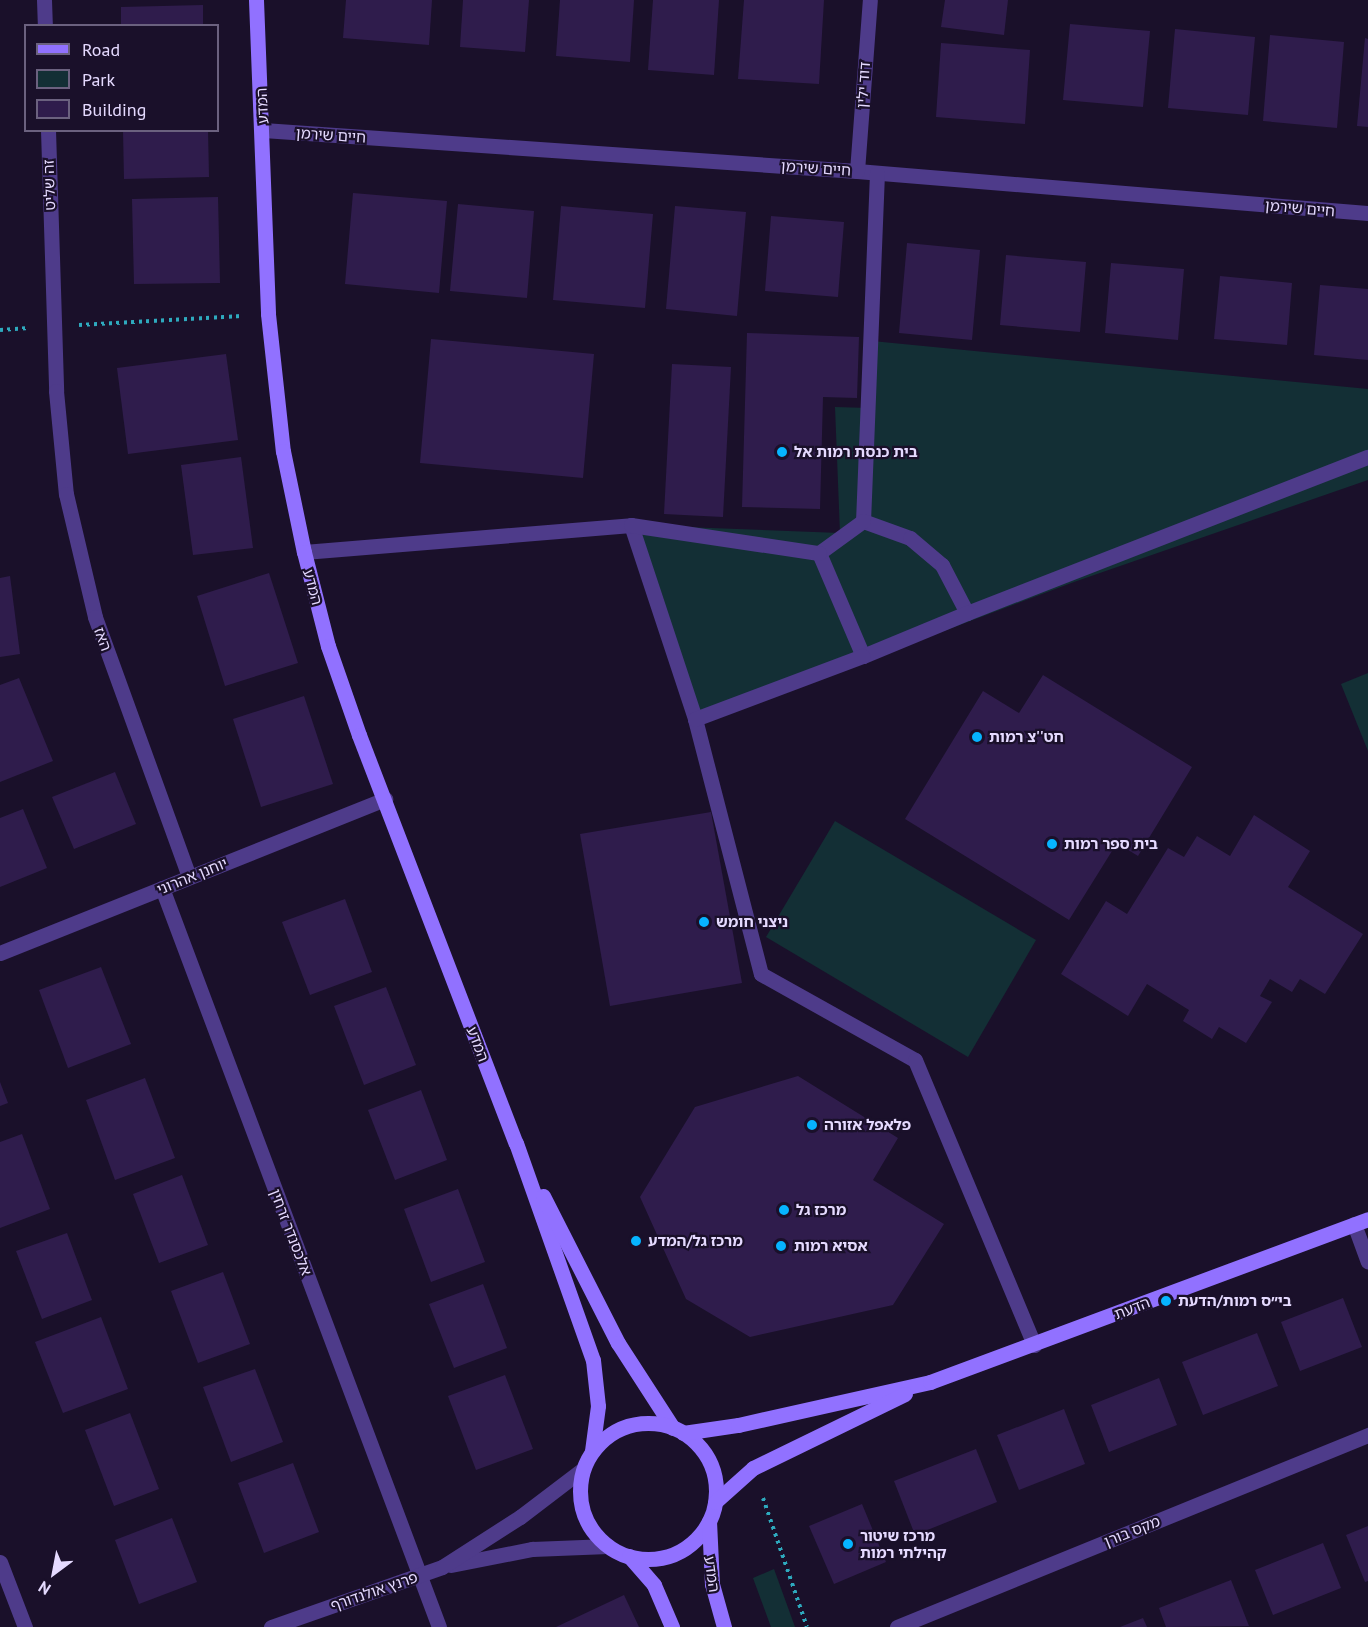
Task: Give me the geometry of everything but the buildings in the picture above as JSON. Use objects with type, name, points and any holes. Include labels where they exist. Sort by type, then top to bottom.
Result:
[{"type":"street","points":[[44,0],[45,24]]},
{"type":"street","name":"המדע","points":[[256,0],[263,130],[268,314],[283,451],[304,552],[328,646],[516,1143],[593,1360],[598,1406],[592,1451]]},
{"type":"street","name":"דוד ילין","points":[[857,171],[870,0]]},
{"type":"street","name":"חיים שירמן","points":[[263,130],[857,171],[1368,213]]},
{"type":"street","name":"זה שליט","points":[[48,132],[53,326]]},
{"type":"street","points":[[863,521],[878,173]]},
{"type":"street","name":"האז","points":[[53,326],[56,391],[66,494],[95,617],[189,877]]},
{"type":"street","points":[[695,718],[863,656],[967,613],[1368,458]]},
{"type":"street","points":[[304,552],[631,525],[819,553],[863,521]]},
{"type":"street","points":[[863,521],[910,538],[942,565],[967,613]]},
{"type":"street","points":[[631,525],[695,718],[761,974],[915,1060],[1034,1345]]},
{"type":"street","points":[[819,553],[863,656]]},
{"type":"street","name":"יוחנן אהרוני","points":[[0,953],[385,800]]},
{"type":"street","name":"אלכסנדר זרחין","points":[[162,888],[439,1627]]},
{"type":"street","name":"המדע","points":[[516,1143],[618,1343],[678,1430]]},
{"type":"street","points":[[1361,1221],[1368,1262]]},
{"type":"street","name":"הדעת","points":[[715,1502],[753,1468],[930,1382],[1361,1221]]},
{"type":"street","name":"הדעת","points":[[678,1430],[738,1425],[930,1382]]},
{"type":"street","points":[[629,1556],[667,1557],[699,1537],[709,1521],[715,1502],[716,1482],[710,1463],[699,1446],[678,1430],[655,1423],[620,1428],[592,1451],[583,1469],[581,1503],[595,1534],[608,1546],[629,1556],[654,1585],[672,1627]]},
{"type":"street","name":"מקס בורן","points":[[897,1627],[1368,1435]]},
{"type":"street","name":"פרנץ אולנדורף","points":[[442,1567],[520,1517],[583,1469]]},
{"type":"street","name":"המדע","points":[[709,1521],[712,1584],[724,1627]]},
{"type":"street","name":"פרנץ אולנדורף","points":[[271,1627],[442,1567],[532,1550],[608,1546]]},
{"type":"street","points":[[0,1562],[25,1627]]},
{"type":"path","points":[[0,330],[268,314]]},
{"type":"path","points":[[764,1498],[807,1627]]},
{"type":"green space","points":[[872,341],[1368,389],[1368,480],[1074,582],[700,723],[631,525],[840,533],[835,407],[869,408]]},
{"type":"green space","points":[[1368,673],[1368,751],[1341,684]]},
{"type":"green space","points":[[835,821],[1036,940],[968,1057],[766,937]]},
{"type":"green space","points":[[774,1569],[795,1627],[771,1627],[753,1578]]},
{"type":"place","name":"בית כנסת רמות אל","points":[[782,452]]},
{"type":"place","name":"חט''צ רמות","points":[[977,737]]},
{"type":"place","name":"בית ספר רמות","points":[[1052,844]]},
{"type":"place","name":"ניצני חומש","points":[[704,922]]},
{"type":"place","name":"פלאפל אזורה","points":[[812,1125]]},
{"type":"place","name":"מרכז גל","points":[[784,1210]]},
{"type":"place","name":"מרכז גל/המדע","points":[[636,1241]]},
{"type":"place","name":"אסיא רמות","points":[[781,1246]]},
{"type":"place","name":"בי״ס רמות/הדעת","points":[[1166,1301]]},
{"type":"place","name":"מרכז שיטור קהילתי רמות","points":[[848,1544]]}]
